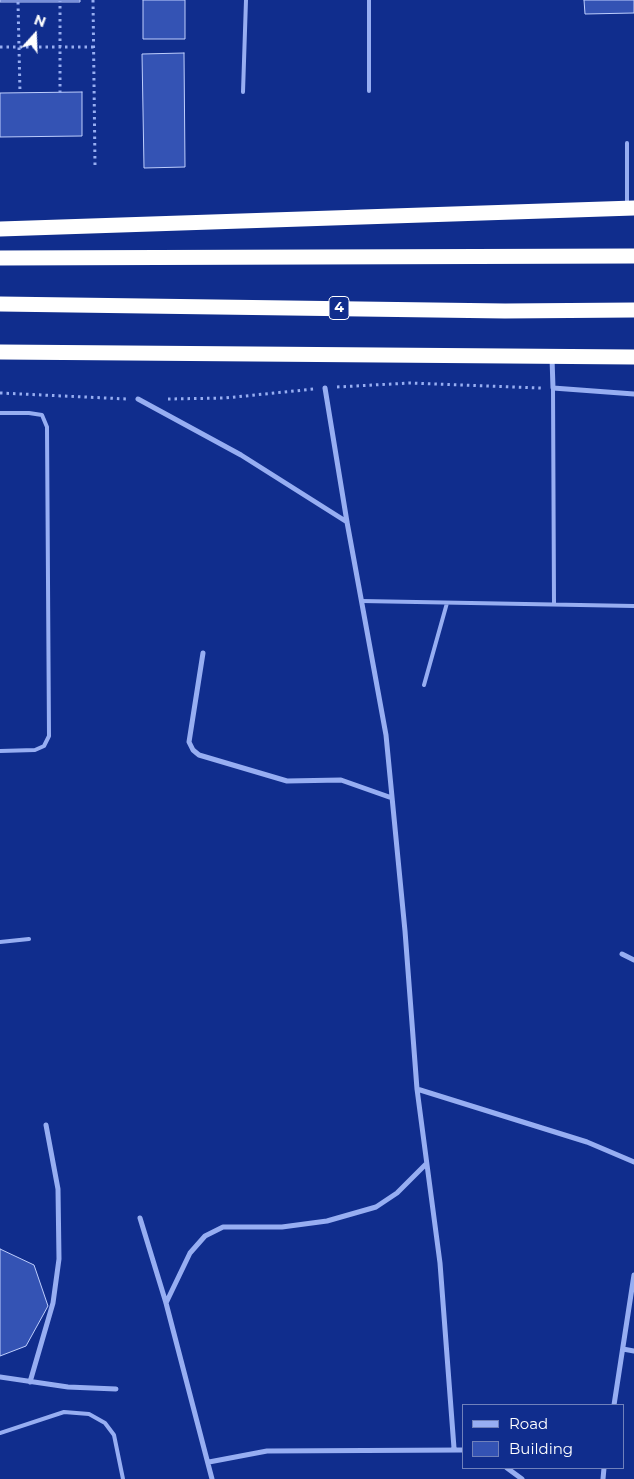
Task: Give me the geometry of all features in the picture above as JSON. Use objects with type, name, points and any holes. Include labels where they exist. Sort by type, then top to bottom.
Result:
[{"type":"highway","points":[[0,228],[631,209]]},
{"type":"highway","points":[[0,258],[634,256]]},
{"type":"highway","name":"4","points":[[0,304],[44,303],[505,311],[634,310]]},
{"type":"highway","points":[[0,352],[634,358]]},
{"type":"street","points":[[552,356],[553,388],[634,394]]},
{"type":"street","points":[[325,388],[347,522],[386,735],[417,1089],[440,1263],[454,1448]]},
{"type":"street","points":[[138,399],[241,456],[347,522]]},
{"type":"street","points":[[202,653],[189,742],[193,750],[198,754],[286,781],[341,780],[392,798]]},
{"type":"street","points":[[622,954],[634,960]]},
{"type":"street","points":[[417,1089],[587,1142],[634,1162]]},
{"type":"street","points":[[30,1382],[53,1302],[59,1259],[58,1189],[46,1125]]},
{"type":"street","points":[[166,1303],[190,1253],[205,1236],[223,1226],[291,1226],[327,1221],[376,1207],[397,1193],[426,1164]]},
{"type":"street","points":[[140,1218],[166,1303],[212,1479]]},
{"type":"street","points":[[614,1404],[634,1275]]},
{"type":"street","points":[[623,1349],[634,1350]]},
{"type":"street","points":[[0,1377],[68,1387],[116,1389]]},
{"type":"street","points":[[209,1462],[267,1451],[454,1448],[462,1450]]},
{"type":"street","points":[[508,1469],[522,1479]]},
{"type":"lane","points":[[243,92],[246,0]]},
{"type":"lane","points":[[369,0],[369,91]]},
{"type":"lane","points":[[626,143],[631,209]]},
{"type":"lane","points":[[553,388],[554,604]]},
{"type":"lane","points":[[0,413],[29,412],[42,415],[47,427],[49,736],[44,746],[35,750],[0,751]]},
{"type":"lane","points":[[362,601],[634,606]]},
{"type":"lane","points":[[424,685],[447,602]]},
{"type":"lane","points":[[0,942],[30,939]]},
{"type":"lane","points":[[0,1433],[64,1412],[89,1414],[105,1423],[114,1435],[123,1479]]},
{"type":"path","points":[[93,0],[95,165]]},
{"type":"path","points":[[18,2],[20,93]]},
{"type":"path","points":[[60,2],[60,93]]},
{"type":"path","points":[[0,47],[94,47]]},
{"type":"path","points":[[0,393],[138,399],[225,398],[410,382],[553,388]]},
{"type":"building","points":[[0,0],[80,0],[80,2],[0,2]]},
{"type":"building","points":[[143,0],[185,0],[185,39],[143,39]]},
{"type":"building","points":[[584,0],[634,0],[634,13],[585,14]]},
{"type":"building","points":[[184,53],[185,167],[144,168],[142,54]]},
{"type":"building","points":[[82,92],[82,136],[0,137],[0,93]]},
{"type":"building","points":[[0,1249],[34,1265],[48,1306],[26,1346],[0,1356]]}]
